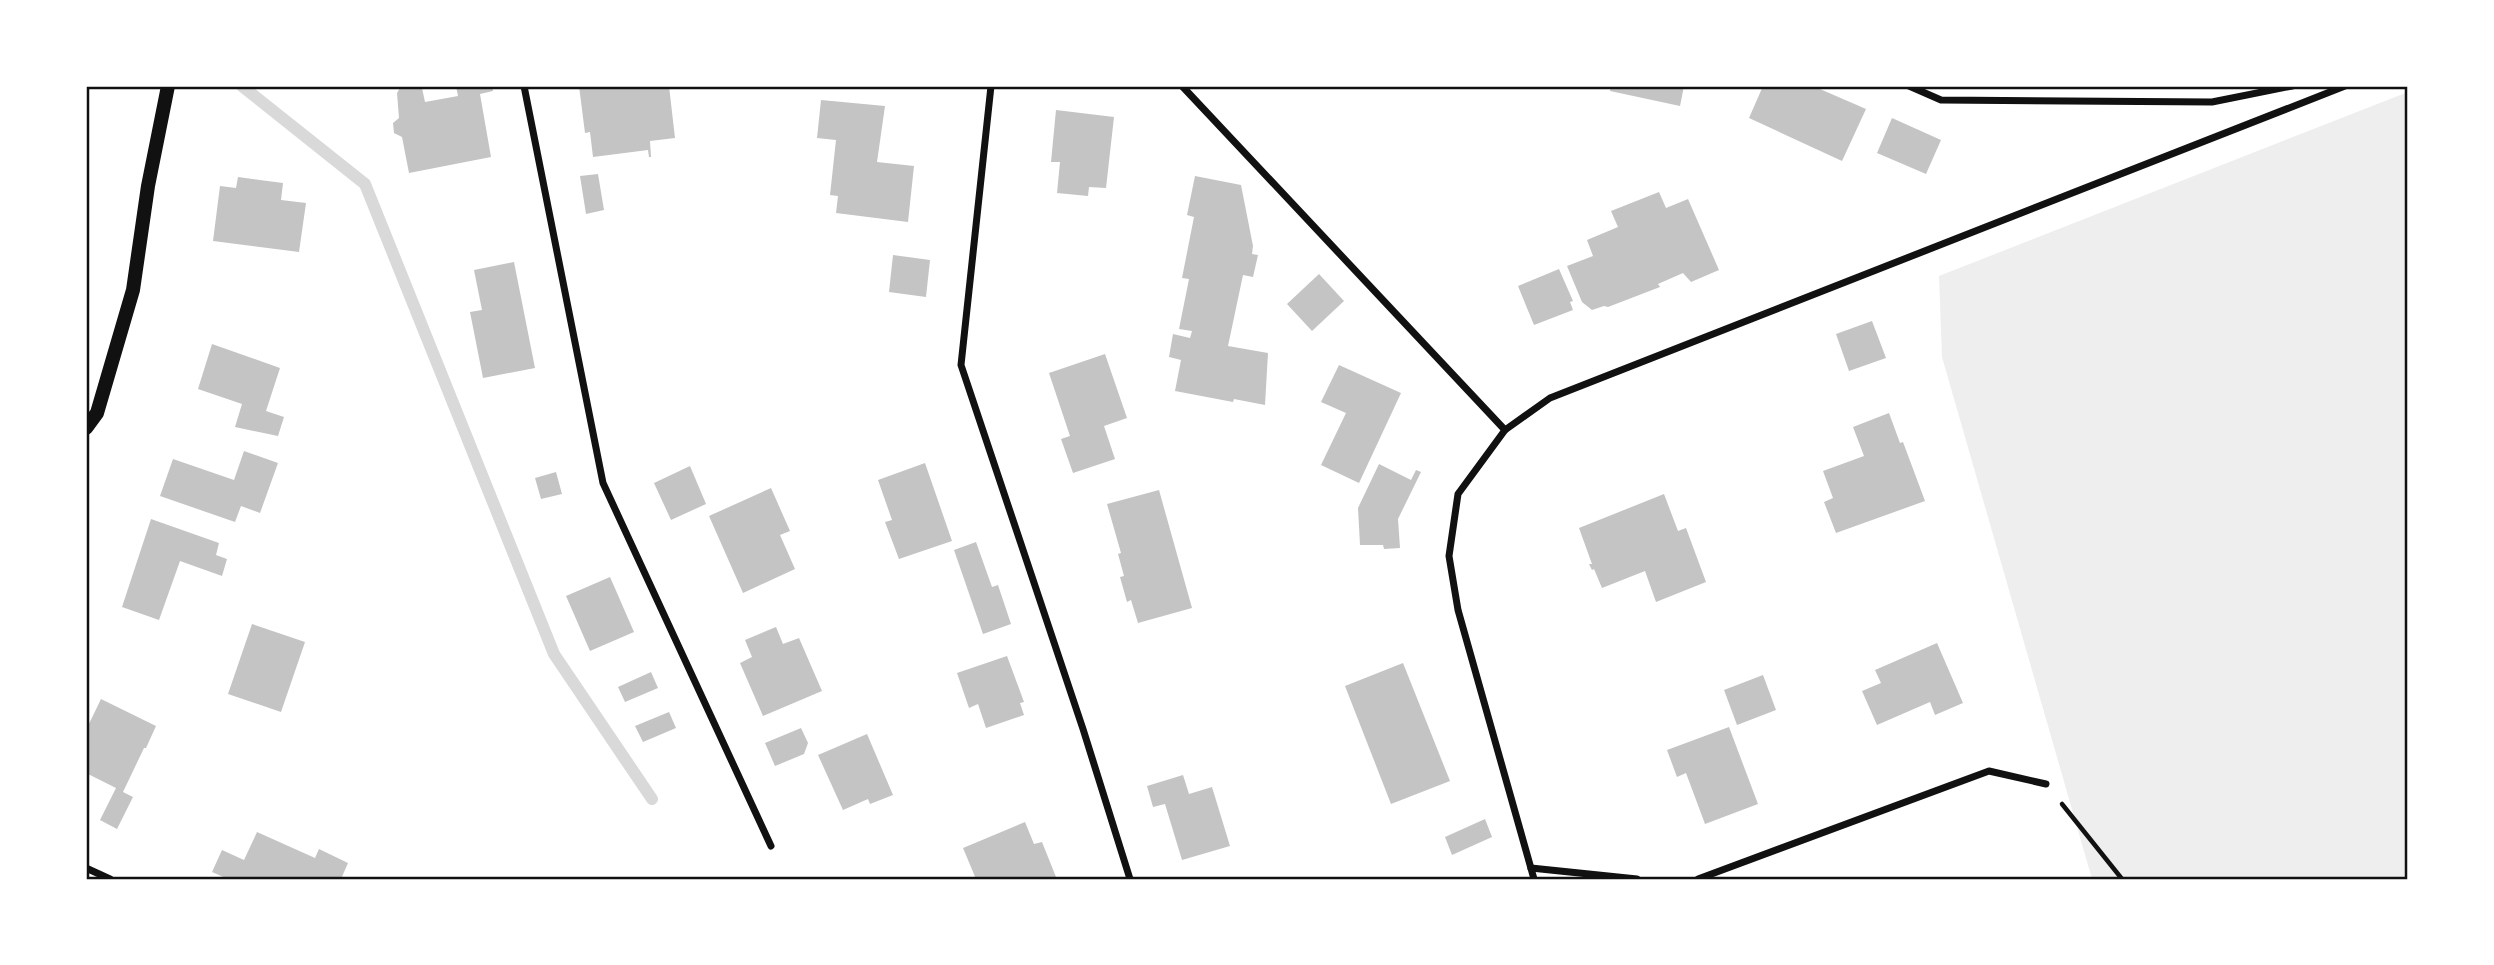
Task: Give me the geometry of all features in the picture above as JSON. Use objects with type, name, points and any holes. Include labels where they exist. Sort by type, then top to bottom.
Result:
[{"type":"main road","points":[[86,428],[97,413],[133,290],[148,186],[168,86]]},
{"type":"street","points":[[524,86],[603,483],[771,846]]},
{"type":"street","points":[[991,86],[961,365],[1083,729],[1130,879]]},
{"type":"street","points":[[1182,86],[1505,430]]},
{"type":"street","points":[[1909,86],[1941,100],[2212,102],[2292,86]]},
{"type":"street","points":[[1534,879],[1458,610],[1449,555],[1458,494],[1505,430],[1550,398],[2345,86]]},
{"type":"street","points":[[1698,879],[1989,771],[2046,784]]},
{"type":"street","points":[[86,868],[110,879]]},
{"type":"street","points":[[1531,868],[1637,879]]},
{"type":"path","points":[[2046,784],[2122,879]]},
{"type":"shaded area","points":[[2408,92],[2408,879],[2092,879],[1942,357],[1939,276]]},
{"type":"building","points":[[456,86],[492,86],[493,91],[480,94],[491,157],[409,173],[402,137],[394,133],[393,123],[399,118],[397,93],[400,88],[422,88],[425,102],[458,96]]},
{"type":"building","points":[[579,86],[669,86],[675,138],[650,141],[651,157],[648,150],[593,157],[590,132],[585,133]]},
{"type":"building","points":[[1611,86],[1684,86],[1680,106],[1610,91]]},
{"type":"building","points":[[1763,86],[1813,86],[1866,109],[1842,161],[1749,118]]},
{"type":"building","points":[[821,100],[885,106],[877,162],[914,166],[908,222],[836,213],[838,196],[830,195],[836,140],[817,138]]},
{"type":"building","points":[[1056,110],[1114,117],[1106,188],[1089,187],[1088,196],[1057,193],[1060,162],[1051,162]]},
{"type":"building","points":[[1892,118],[1941,140],[1926,174],[1877,153]]},
{"type":"building","points":[[598,174],[604,210],[586,214],[580,176]]},
{"type":"building","points":[[1195,176],[1241,185],[1253,246],[1252,254],[1258,255],[1253,277],[1243,275],[1228,346],[1268,353],[1265,405],[1175,391],[1181,360],[1169,357],[1173,334],[1190,338],[1192,331],[1179,329],[1189,279],[1182,278],[1194,217],[1187,215]]},
{"type":"building","points":[[238,177],[283,183],[281,200],[306,203],[299,252],[213,241],[220,186],[236,188]]},
{"type":"building","points":[[1659,192],[1666,208],[1688,199],[1719,270],[1691,282],[1683,273],[1658,284],[1660,287],[1608,307],[1592,310],[1582,302],[1567,266],[1593,256],[1587,240],[1618,227],[1611,211]]},
{"type":"building","points":[[893,255],[930,260],[926,297],[889,292]]},
{"type":"building","points":[[514,262],[535,368],[483,378],[470,312],[482,310],[474,270]]},
{"type":"building","points":[[1559,269],[1573,301],[1570,302],[1573,310],[1534,325],[1518,286]]},
{"type":"building","points":[[1319,274],[1344,301],[1312,331],[1287,304]]},
{"type":"building","points":[[1872,321],[1886,358],[1849,371],[1836,334]]},
{"type":"building","points":[[212,344],[280,368],[266,411],[284,417],[278,436],[235,427],[242,404],[198,389]]},
{"type":"building","points":[[1105,354],[1127,418],[1104,426],[1115,459],[1073,473],[1061,439],[1070,436],[1049,373]]},
{"type":"building","points":[[1339,365],[1401,393],[1359,483],[1321,465],[1346,413],[1321,402]]},
{"type":"building","points":[[1889,413],[1925,501],[1836,533],[1824,502],[1833,498],[1823,471],[1864,456],[1853,427]]},
{"type":"building","points":[[244,451],[278,463],[260,513],[241,506],[235,522],[160,496],[173,459],[234,480]]},
{"type":"building","points":[[925,463],[952,541],[899,559],[885,522],[892,520],[878,480]]},
{"type":"building","points":[[1379,464],[1411,480],[1416,470],[1421,472],[1398,519],[1400,548],[1384,549],[1383,545],[1360,545],[1358,508]]},
{"type":"building","points":[[690,466],[706,504],[671,520],[654,483]]},
{"type":"building","points":[[556,472],[562,494],[541,499],[535,478]]},
{"type":"building","points":[[771,488],[790,531],[780,535],[795,569],[743,593],[709,516]]},
{"type":"building","points":[[1159,490],[1192,608],[1138,623],[1131,600],[1127,602],[1120,577],[1124,576],[1118,554],[1121,553],[1107,504]]},
{"type":"building","points":[[1664,494],[1678,531],[1686,528],[1706,582],[1656,602],[1645,571],[1602,588],[1589,564],[1592,564],[1579,528]]},
{"type":"building","points":[[151,519],[219,543],[216,555],[227,559],[222,576],[180,561],[159,620],[122,607]]},
{"type":"building","points":[[976,542],[992,587],[998,585],[1011,624],[983,634],[954,550]]},
{"type":"building","points":[[610,577],[634,632],[590,651],[566,596]]},
{"type":"building","points":[[252,624],[305,642],[281,712],[228,694]]},
{"type":"building","points":[[776,627],[783,644],[799,638],[822,691],[763,716],[740,663],[752,657],[745,640]]},
{"type":"building","points":[[1937,643],[1963,703],[1935,715],[1930,702],[1877,725],[1862,691],[1881,683],[1875,670]]},
{"type":"building","points":[[1007,656],[1024,702],[1020,703],[1024,715],[986,728],[978,704],[969,708],[957,673]]},
{"type":"building","points":[[1403,663],[1450,781],[1391,804],[1345,686]]},
{"type":"building","points":[[651,672],[658,688],[625,702],[618,687]]},
{"type":"building","points":[[1763,675],[1776,710],[1737,725],[1724,690]]},
{"type":"building","points":[[101,699],[156,726],[123,792],[133,797],[117,829],[100,820],[116,788],[86,773],[86,730]]},
{"type":"building","points":[[669,712],[676,728],[643,742],[635,726]]},
{"type":"building","points":[[1729,727],[1758,804],[1705,824],[1686,773],[1677,777],[1667,750]]},
{"type":"building","points":[[801,728],[808,743],[804,754],[775,766],[765,743]]},
{"type":"building","points":[[867,734],[893,795],[870,804],[868,799],[843,810],[818,755]]},
{"type":"building","points":[[1183,775],[1189,794],[1212,787],[1230,846],[1182,860],[1165,804],[1153,807],[1147,786]]},
{"type":"building","points":[[1485,819],[1492,837],[1452,855],[1445,837]]},
{"type":"building","points":[[1025,822],[1034,844],[1042,842],[1056,877],[976,879],[963,848]]},
{"type":"building","points":[[257,832],[315,858],[319,849],[348,863],[341,879],[228,879],[212,872],[222,850],[244,860]]},
{"type":"waterway","points":[[242,86],[365,184],[554,654],[652,799]]}]
